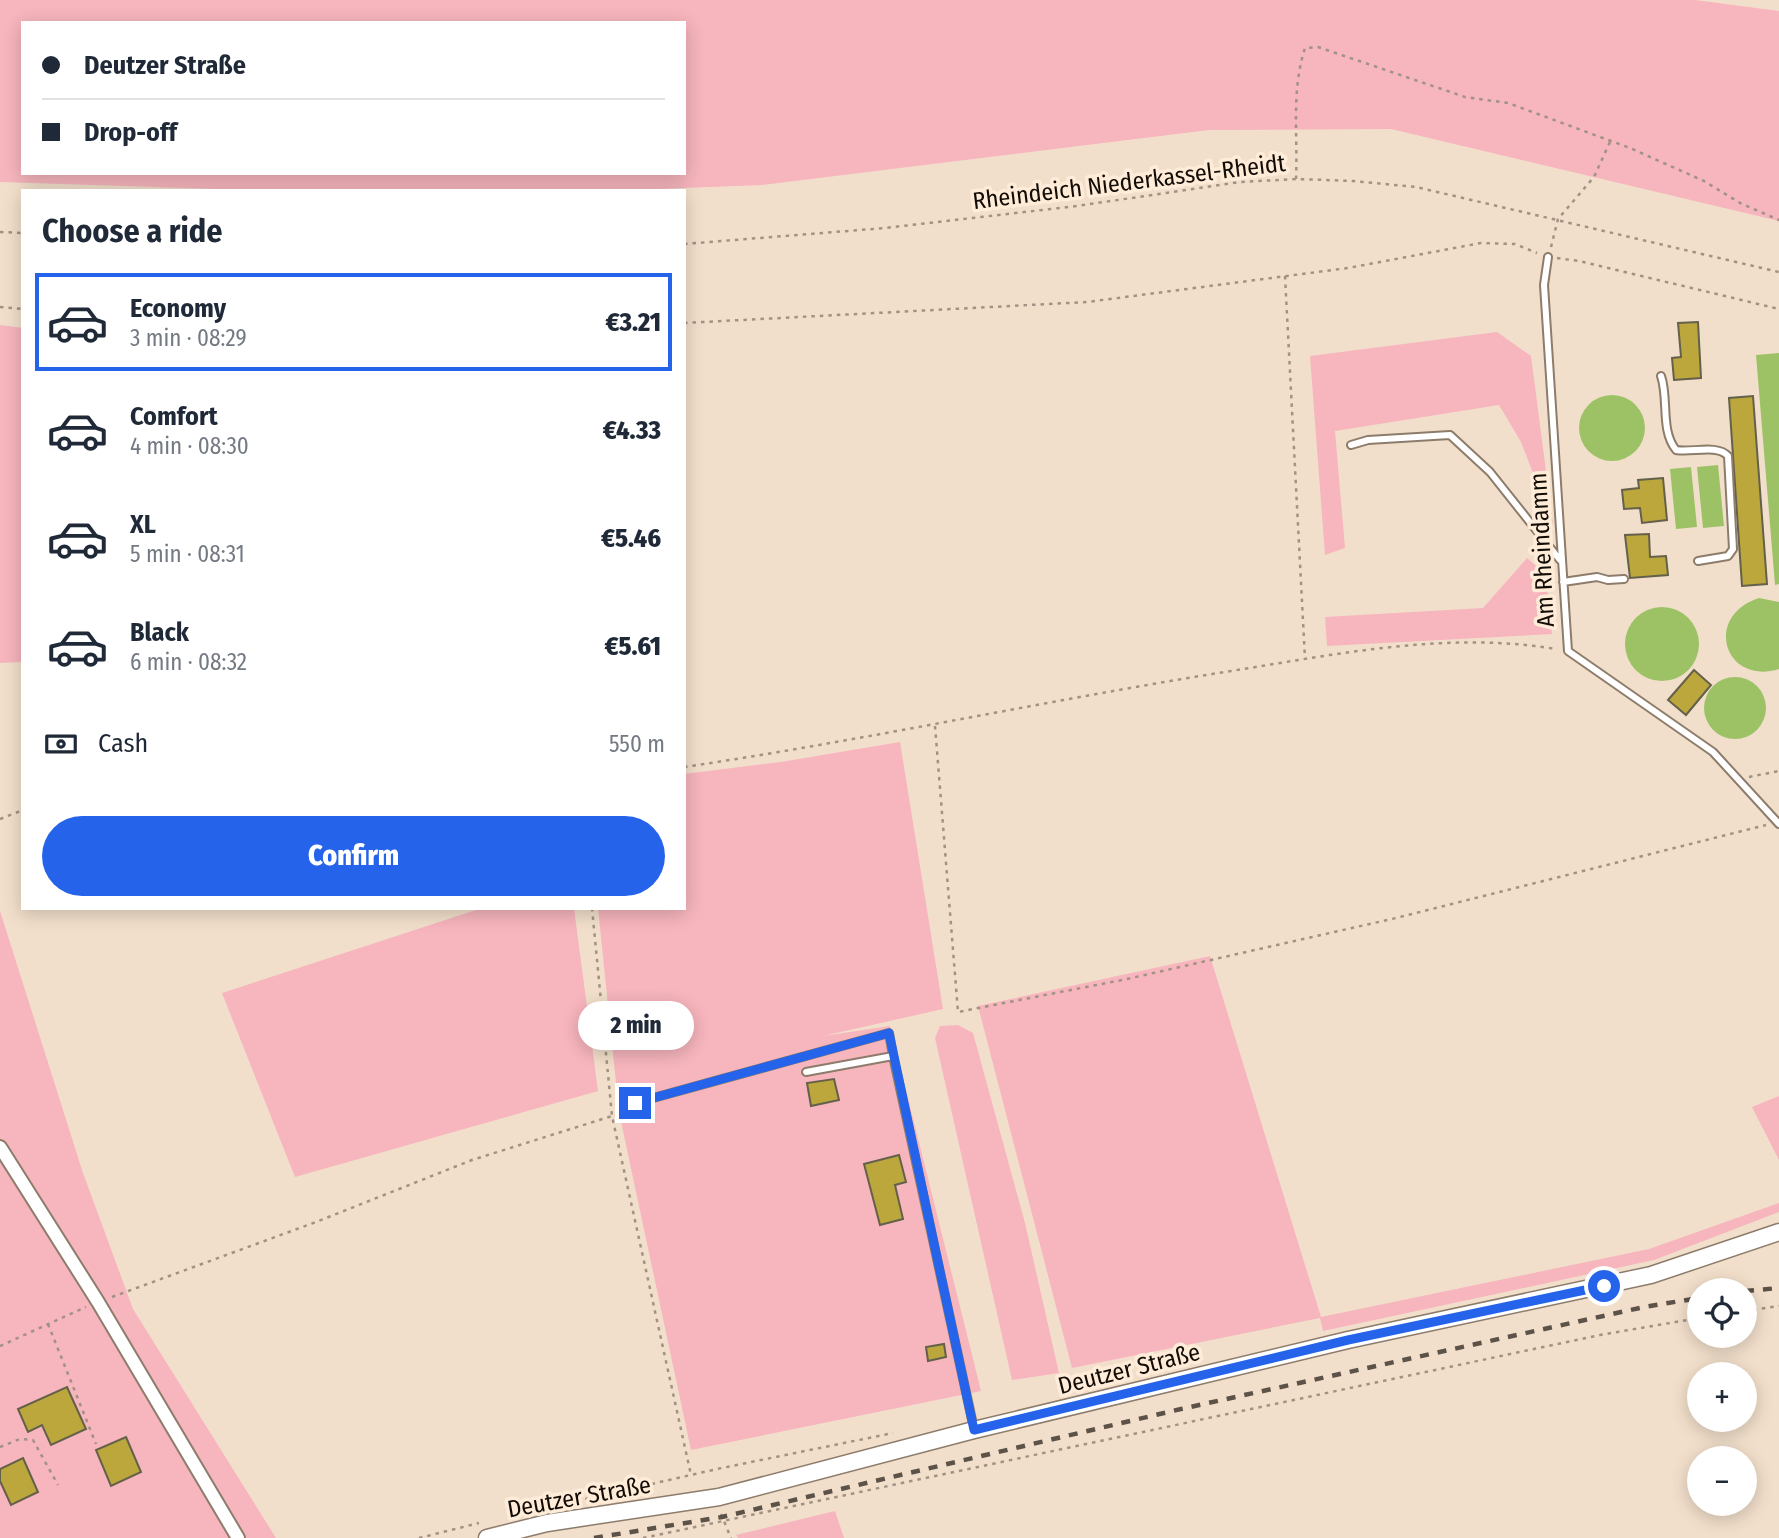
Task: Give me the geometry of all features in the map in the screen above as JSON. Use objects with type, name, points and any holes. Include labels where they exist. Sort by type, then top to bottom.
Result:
[{"type":"street","points":[[0,1147],[98,1302],[238,1538]]},
{"type":"street","name":"Deutzer Straße","points":[[487,1538],[547,1523],[719,1496],[974,1430],[1348,1340],[1639,1278],[1700,1261],[1779,1233]]},
{"type":"lane","name":"Am Rheindamm","points":[[1548,257],[1544,285],[1568,651],[1713,752],[1778,823]]},
{"type":"lane","points":[[1661,376],[1665,387],[1670,443],[1675,450],[1688,453],[1716,450],[1723,451],[1728,456],[1733,549],[1728,556],[1698,561]]},
{"type":"lane","points":[[1350,445],[1368,440],[1450,435],[1490,472],[1562,561]]},
{"type":"lane","points":[[1563,582],[1597,577],[1608,580],[1624,579]]},
{"type":"lane","points":[[635,1103],[889,1033],[974,1430]]},
{"type":"lane","points":[[806,1072],[893,1056]]},
{"type":"path","points":[[1296,179],[1295,108],[1298,68],[1304,48],[1318,47],[1465,97],[1508,103],[1611,141],[1704,181],[1740,203],[1779,220]]},
{"type":"path","points":[[1548,257],[1558,219],[1594,177],[1611,141]]},
{"type":"path","name":"Rheindeich Niederkassel-Rheidt","points":[[686,244],[885,228],[1077,206],[1240,182],[1296,179],[1416,187],[1779,272]]},
{"type":"path","points":[[0,232],[21,233]]},
{"type":"path","points":[[686,323],[1087,302],[1348,268],[1481,243],[1515,244],[1548,257],[1579,261],[1779,309]]},
{"type":"path","points":[[1285,276],[1305,659]]},
{"type":"path","points":[[0,307],[21,309]]},
{"type":"path","points":[[686,767],[934,726],[1157,683],[1382,646],[1522,643],[1568,651]]},
{"type":"path","points":[[934,726],[958,1012],[1127,979],[1396,918],[1778,823]]},
{"type":"path","points":[[1740,782],[1750,776],[1779,771]]},
{"type":"path","points":[[0,819],[21,811]]},
{"type":"path","points":[[592,910],[612,1116],[691,1475]]},
{"type":"path","points":[[0,1346],[98,1302],[316,1222],[472,1160],[612,1116]]},
{"type":"path","points":[[1757,1309],[1779,1306]]},
{"type":"path","points":[[643,1538],[1601,1335],[1687,1320]]},
{"type":"path","points":[[48,1324],[96,1444]]},
{"type":"path","points":[[0,1447],[20,1439],[33,1440],[58,1485]]},
{"type":"path","points":[[719,1496],[724,1522],[731,1538]]},
{"type":"shaded area","points":[[0,0],[1695,0],[1779,11],[1779,221],[1391,129],[1209,130],[762,185],[657,189],[218,189],[0,182]]},
{"type":"shaded area","points":[[0,325],[21,328],[21,662],[0,663]]},
{"type":"shaded area","points":[[1497,332],[1531,356],[1553,525],[1521,442],[1499,405],[1335,431],[1345,548],[1325,555],[1310,356]]},
{"type":"shaded area","points":[[1779,353],[1779,584],[1775,585],[1756,355]]},
{"type":"shaded area","points":[[1612,395],[1625,397],[1640,410],[1645,428],[1643,441],[1630,456],[1612,461],[1599,459],[1584,446],[1579,428],[1581,415],[1594,400]]},
{"type":"shaded area","points":[[1718,465],[1724,526],[1703,528],[1697,467]]},
{"type":"shaded area","points":[[1691,467],[1697,527],[1676,529],[1670,469]]},
{"type":"shaded area","points":[[1527,558],[1546,575],[1552,634],[1327,646],[1325,617],[1483,608]]},
{"type":"shaded area","points":[[1759,598],[1779,602],[1779,669],[1760,672],[1745,668],[1734,659],[1727,647],[1726,633],[1731,619],[1742,607]]},
{"type":"shaded area","points":[[1662,607],[1683,613],[1693,623],[1699,644],[1693,665],[1683,675],[1662,681],[1641,675],[1631,665],[1625,644],[1631,623],[1641,613]]},
{"type":"shaded area","points":[[1729,677],[1741,677],[1757,686],[1764,696],[1764,720],[1757,730],[1741,739],[1729,739],[1718,734],[1709,725],[1704,714],[1704,702],[1709,691],[1718,682]]},
{"type":"shaded area","points":[[900,742],[943,1009],[823,1036],[890,1026],[981,1391],[691,1450],[619,1112],[598,910],[686,910],[686,774],[781,762]]},
{"type":"shaded area","points":[[476,910],[574,910],[598,1091],[295,1177],[222,993]]},
{"type":"shaded area","points":[[0,911],[83,1173],[133,1309],[276,1538],[0,1538]]},
{"type":"shaded area","points":[[1210,956],[1321,1317],[1649,1249],[1779,1203],[1779,1212],[1654,1260],[1323,1331],[1320,1318],[1072,1368],[978,1006]]},
{"type":"shaded area","points":[[958,1025],[973,1033],[1025,1223],[1059,1373],[1012,1380],[935,1038],[940,1026]]},
{"type":"shaded area","points":[[1779,1096],[1779,1160],[1752,1107]]},
{"type":"shaded area","points":[[835,1511],[844,1538],[738,1538],[736,1535]]},
{"type":"building","points":[[1698,322],[1701,378],[1674,380],[1672,358],[1681,357],[1678,323]]},
{"type":"building","points":[[1753,396],[1767,584],[1742,586],[1729,398]]},
{"type":"building","points":[[1663,478],[1667,520],[1642,523],[1640,508],[1624,509],[1622,490],[1639,488],[1638,480]]},
{"type":"building","points":[[1649,534],[1650,557],[1666,556],[1668,575],[1630,578],[1625,535]]},
{"type":"building","points":[[1694,670],[1711,685],[1686,715],[1668,700]]},
{"type":"building","points":[[834,1079],[839,1100],[811,1106],[807,1083]]},
{"type":"building","points":[[899,1155],[906,1182],[895,1185],[903,1219],[880,1225],[864,1164]]},
{"type":"building","points":[[944,1344],[946,1357],[928,1361],[926,1347]]},
{"type":"building","points":[[67,1387],[86,1429],[51,1445],[42,1425],[28,1432],[18,1409]]},
{"type":"building","points":[[126,1437],[141,1472],[111,1486],[96,1450]]},
{"type":"building","points":[[23,1458],[38,1492],[11,1505],[0,1481],[0,1469]]},
{"type":"railway","points":[[1757,1290],[1779,1288]]},
{"type":"railway","points":[[594,1538],[722,1517],[1181,1409],[1644,1307],[1687,1300]]},
{"type":"route","points":[[635,1103],[889,1033],[974,1430],[1348,1340],[1604,1286]]}]
